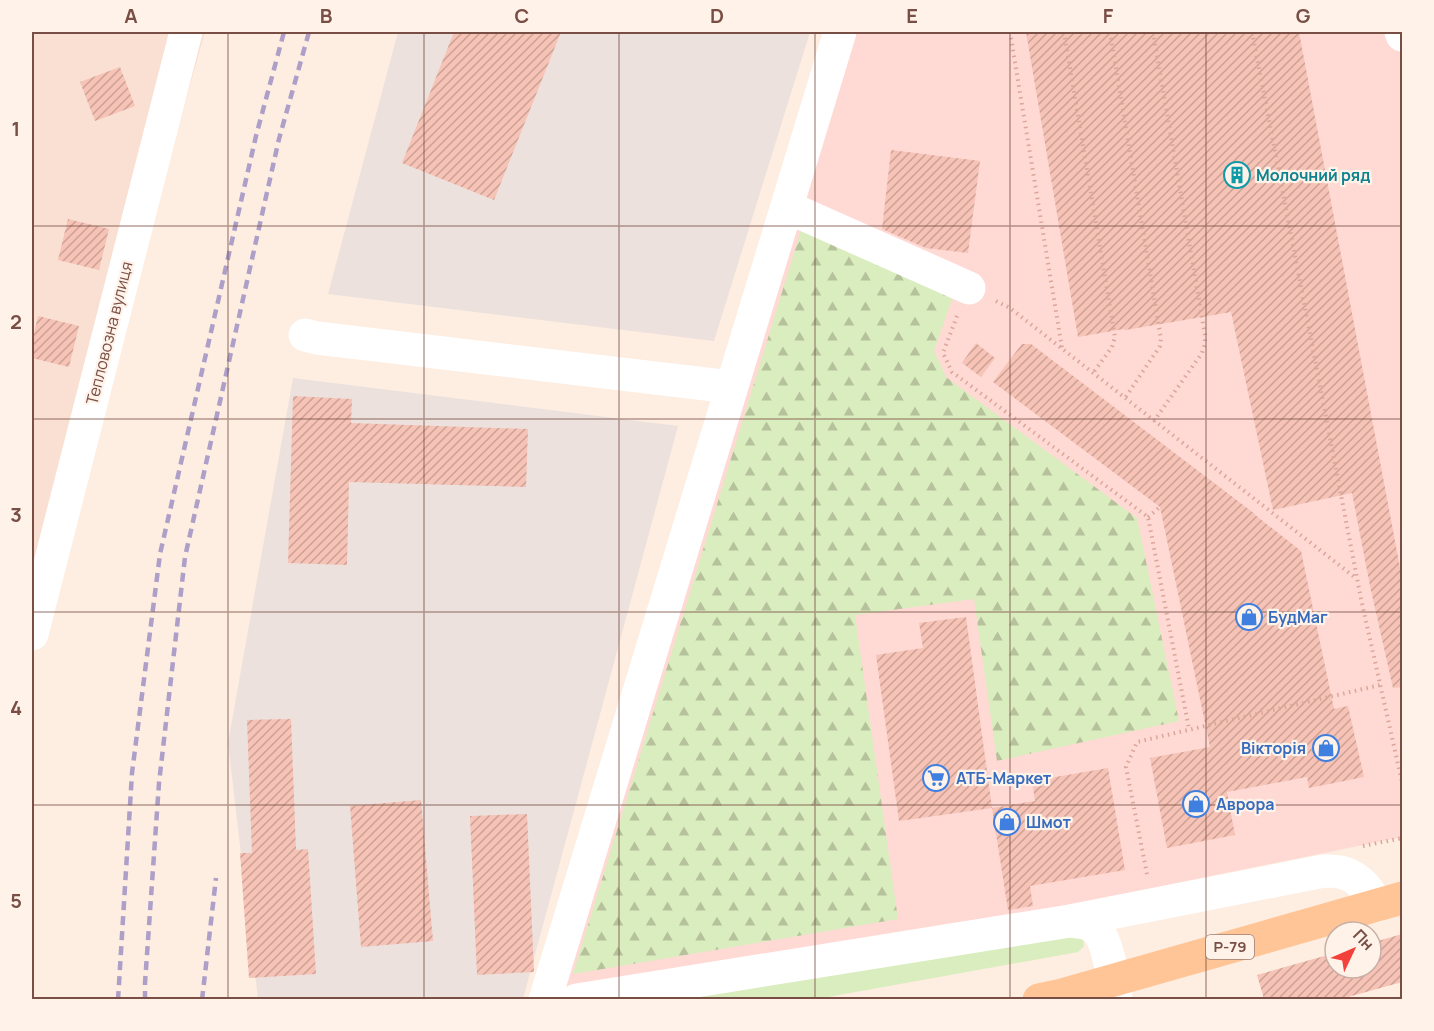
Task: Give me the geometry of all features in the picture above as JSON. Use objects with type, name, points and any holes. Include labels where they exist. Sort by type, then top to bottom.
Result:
[{"type":"main road","name":"Р-79","points":[[1048,998],[1115,989],[1389,902]]},
{"type":"street","name":"Тепловозна вулиця","points":[[32,634],[186,32]]},
{"type":"street","points":[[545,999],[840,32]]},
{"type":"street","points":[[786,207],[969,288]]},
{"type":"street","points":[[305,335],[731,387]]},
{"type":"street","points":[[577,999],[1070,921],[1324,871],[1342,872],[1353,877],[1373,895],[1389,902]]},
{"type":"street","points":[[1070,921],[1085,922],[1099,932],[1104,941],[1115,989]]},
{"type":"path","points":[[1010,32],[1062,349]]},
{"type":"path","points":[[1064,32],[1115,337],[1112,347],[1093,373]]},
{"type":"path","points":[[1110,32],[1161,339],[1160,346],[1125,398]]},
{"type":"path","points":[[1153,32],[1205,335],[1202,353],[1154,421]]},
{"type":"path","points":[[1252,32],[1357,579],[1402,782]]},
{"type":"path","points":[[1189,729],[1148,517],[952,372],[943,353],[969,288],[1010,308],[1357,579]]},
{"type":"path","points":[[1148,517],[1160,507]]},
{"type":"path","points":[[1148,879],[1126,767],[1137,742],[1380,685]]},
{"type":"shaded area","points":[[32,32],[205,32],[32,643]]},
{"type":"shaded area","points":[[398,32],[810,32],[714,341],[328,294]]},
{"type":"shaded area","points":[[835,32],[1392,32],[1402,55],[1402,837],[1006,918],[557,987]]},
{"type":"shaded area","points":[[293,378],[678,426],[523,999],[258,999],[228,743]]},
{"type":"green space","points":[[802,227],[953,296],[934,351],[946,377],[1137,518],[1179,721],[997,761],[974,599],[855,615],[898,919],[573,974]]},
{"type":"green space","points":[[1069,930],[1083,940],[1084,946],[1078,952],[817,999],[640,1000]]},
{"type":"building","points":[[454,32],[561,32],[494,200],[402,163]]},
{"type":"building","points":[[1026,32],[1299,32],[1402,578],[1402,687],[1393,688],[1352,493],[1273,510],[1231,312],[1078,337]]},
{"type":"building","points":[[120,67],[135,106],[95,121],[80,82]]},
{"type":"building","points":[[891,150],[980,161],[968,253],[926,248],[882,229]]},
{"type":"building","points":[[68,219],[109,229],[99,270],[58,260]]},
{"type":"building","points":[[38,316],[79,326],[69,367],[32,358],[32,342]]},
{"type":"building","points":[[976,343],[995,358],[981,377],[962,363]]},
{"type":"building","points":[[1022,344],[1031,344],[1301,551],[1334,709],[1348,706],[1364,777],[1309,788],[1307,777],[1227,792],[1235,835],[1167,848],[1150,758],[1210,747],[1160,507],[993,382]]},
{"type":"building","points":[[293,396],[352,399],[351,423],[528,429],[526,487],[349,482],[347,565],[288,563]]},
{"type":"building","points":[[966,617],[992,808],[899,821],[876,655],[923,648],[919,623]]},
{"type":"building","points":[[291,719],[296,850],[308,849],[316,974],[249,978],[240,853],[252,853],[247,720]]},
{"type":"building","points":[[1108,768],[1125,870],[1030,886],[1033,906],[1008,910],[992,808],[1035,801],[1032,781]]},
{"type":"building","points":[[421,800],[433,941],[361,947],[350,806]]},
{"type":"building","points":[[527,814],[534,972],[477,975],[470,816]]},
{"type":"building","points":[[1402,934],[1402,982],[1341,999],[1264,999],[1257,975],[1323,956],[1323,980],[1383,980],[1383,940]]},
{"type":"railway","points":[[118,1000],[132,773],[160,554],[256,136],[284,32]]},
{"type":"railway","points":[[145,1000],[159,783],[185,557],[279,139],[309,32]]},
{"type":"railway","points":[[202,1000],[216,878]]},
{"type":"place","name":"Молочний ряд","points":[[1237,175]]},
{"type":"place","name":"БудМаг","points":[[1249,617]]},
{"type":"place","name":"Вікторія","points":[[1326,748]]},
{"type":"place","name":"АТБ-Маркет","points":[[936,778]]},
{"type":"place","name":"Аврора","points":[[1196,804]]},
{"type":"place","name":"Шмот","points":[[1007,822]]}]
